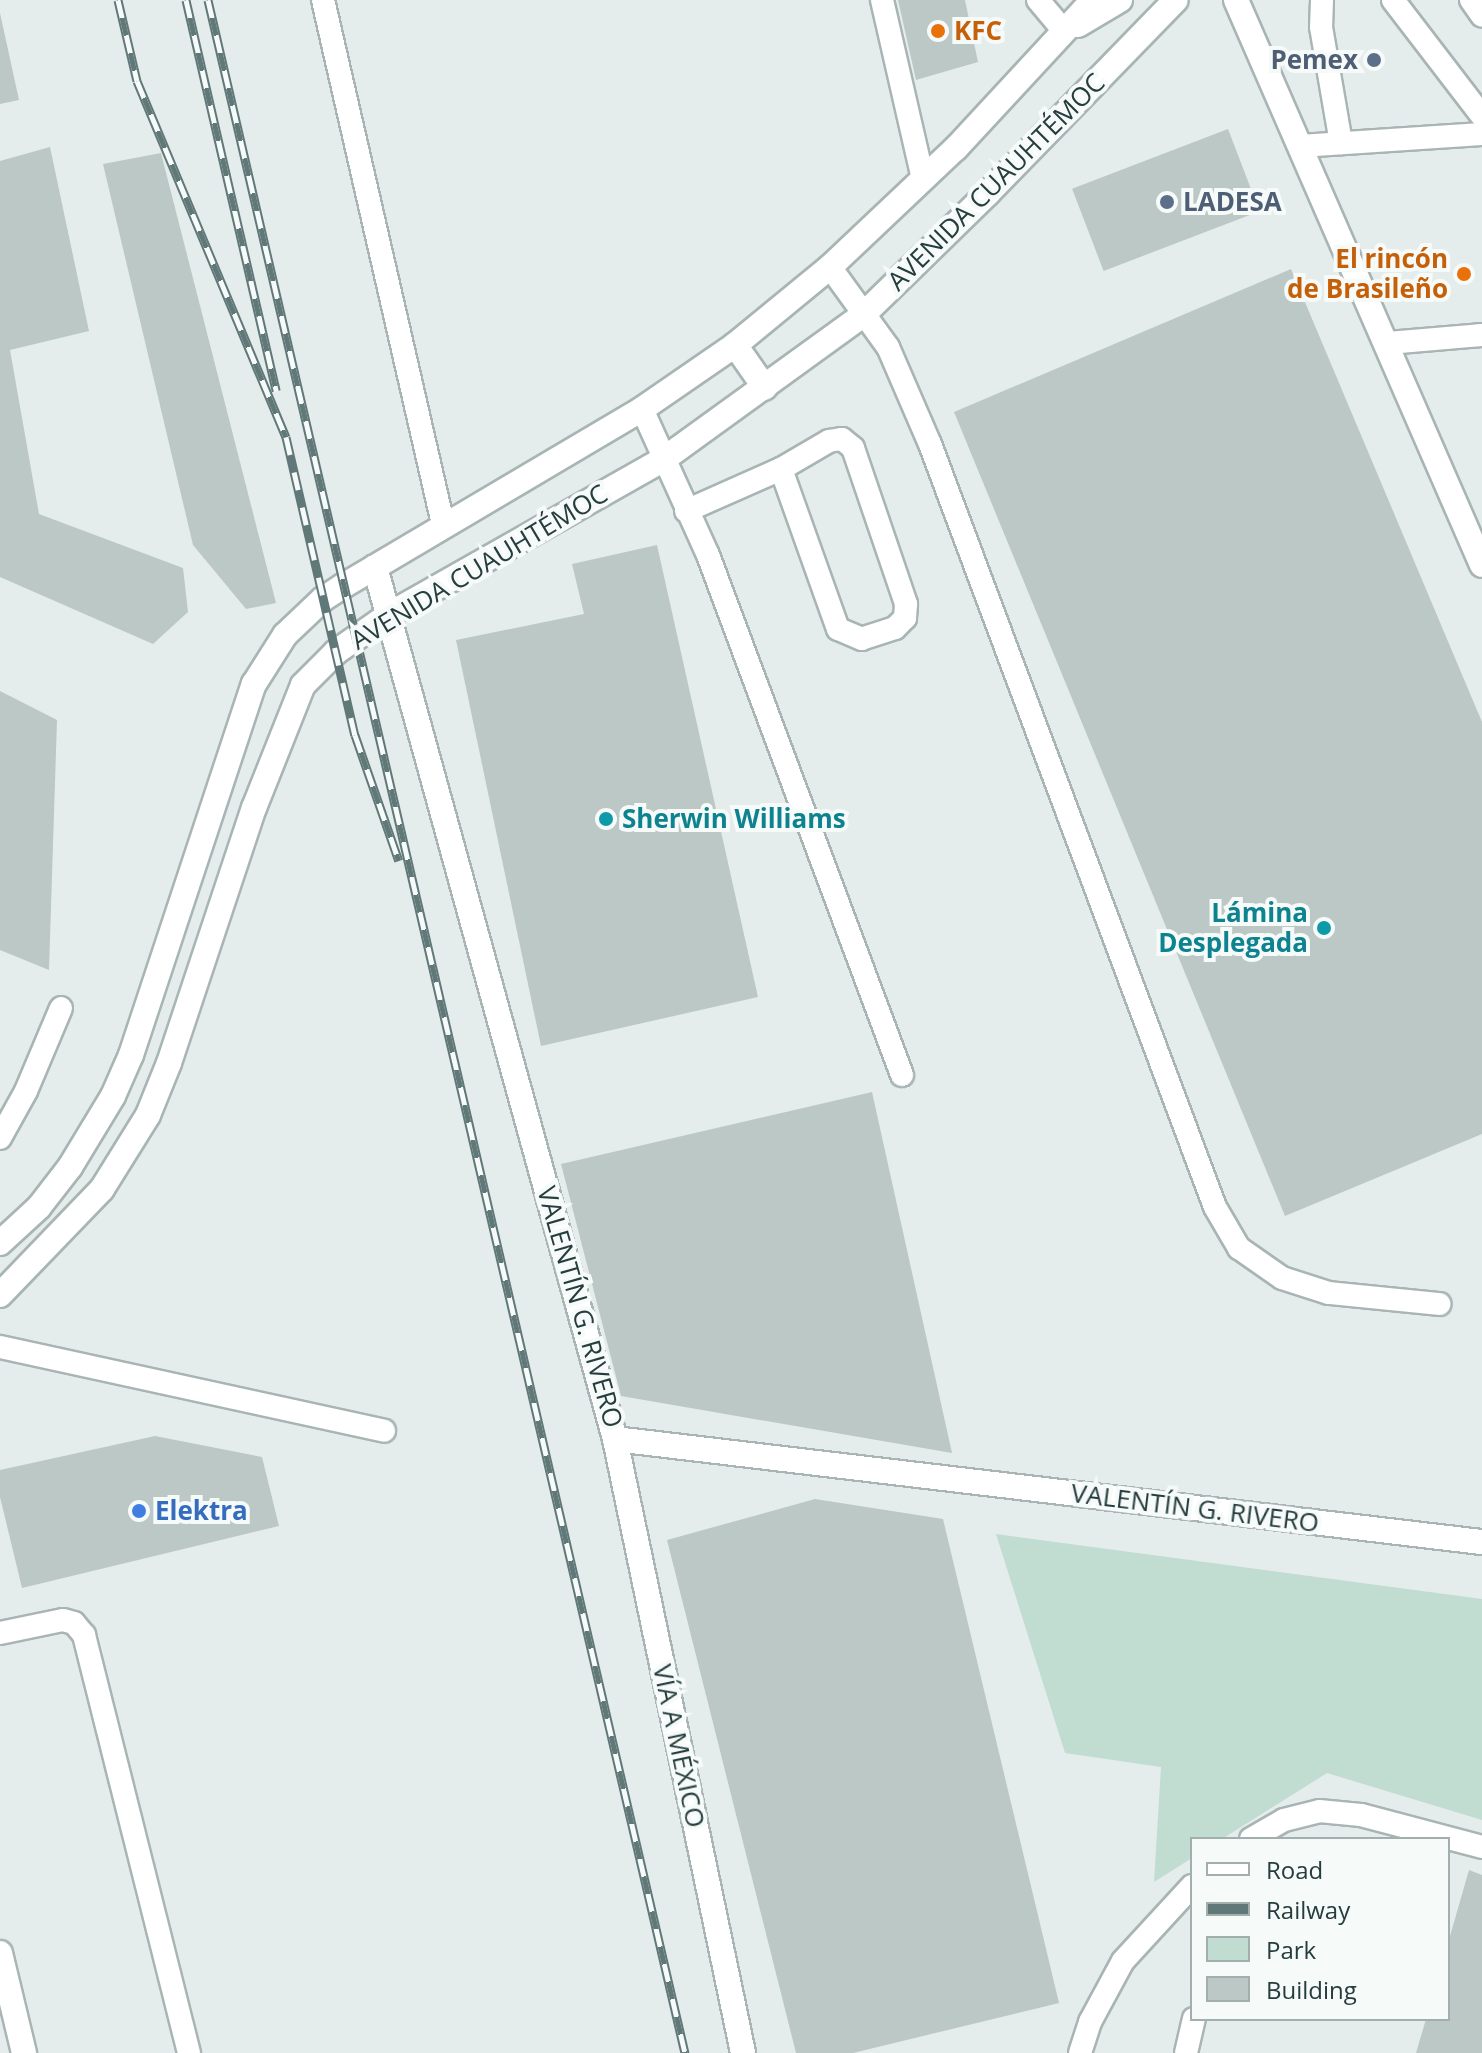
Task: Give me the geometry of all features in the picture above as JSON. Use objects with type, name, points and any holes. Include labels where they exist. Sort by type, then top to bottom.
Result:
[{"type":"main road","name":"AVENIDA CUAUHTÉMOC","points":[[0,1243],[39,1207],[70,1167],[113,1096],[131,1055],[254,684],[285,635],[323,599],[443,524],[642,409],[735,345],[830,267],[923,179],[1093,0]]},
{"type":"main road","points":[[1064,31],[1104,12],[1120,0]]},
{"type":"main road","name":"AVENIDA CUAUHTÉMOC","points":[[0,1295],[102,1189],[148,1115],[169,1063],[254,808],[303,685],[336,652],[390,614],[664,459],[864,314],[988,193],[1176,0]]},
{"type":"main road","points":[[1236,0],[1388,343],[1482,565]]},
{"type":"main road","points":[[735,345],[765,388]]},
{"type":"main road","name":"VALENTÍN G. RIVERO","points":[[375,567],[615,1439],[1482,1542]]},
{"type":"main road","name":"VÍA A MÉXICO","points":[[615,1439],[743,2053]]},
{"type":"main road","points":[[0,1953],[24,2053]]},
{"type":"lane","points":[[323,0],[443,524]]},
{"type":"lane","points":[[882,0],[923,179]]},
{"type":"lane","points":[[1038,0],[1064,31]]},
{"type":"lane","points":[[1322,0],[1321,27],[1341,143]]},
{"type":"lane","points":[[1393,0],[1482,116]]},
{"type":"lane","points":[[1471,0],[1482,16]]},
{"type":"lane","points":[[1300,146],[1482,134]]},
{"type":"lane","points":[[830,267],[888,347],[930,444],[1223,1221],[1239,1248],[1282,1278],[1329,1293],[1439,1304]]},
{"type":"lane","points":[[1388,343],[1482,335]]},
{"type":"lane","points":[[642,409],[708,555],[902,1075]]},
{"type":"lane","points":[[686,511],[781,469],[829,441],[842,439],[853,448],[906,604],[905,618],[895,628],[862,639],[838,629],[781,469]]},
{"type":"lane","points":[[0,1138],[26,1091],[61,1008]]},
{"type":"lane","points":[[0,1347],[384,1431]]},
{"type":"lane","points":[[0,1633],[63,1620],[74,1623],[84,1635],[189,2053]]},
{"type":"lane","points":[[1254,1837],[1284,1820],[1319,1811],[1361,1815],[1444,1837]]},
{"type":"lane","points":[[1450,1839],[1482,1847]]},
{"type":"lane","points":[[1080,2053],[1090,2022],[1123,1961],[1190,1888]]},
{"type":"lane","points":[[1186,2053],[1194,2021]]},
{"type":"green space","points":[[996,1534],[1482,1599],[1482,1820],[1327,1773],[1225,1837],[1190,1837],[1190,1859],[1154,1882],[1161,1767],[1065,1753]]},
{"type":"building","name":"KFC","points":[[898,0],[965,0],[978,62],[916,80]]},
{"type":"building","points":[[0,13],[19,100],[0,104]]},
{"type":"building","name":"LADESA","points":[[1228,129],[1260,211],[1104,271],[1072,189]]},
{"type":"building","points":[[50,147],[89,331],[10,350],[39,514],[183,568],[188,612],[153,644],[0,577],[0,161]]},
{"type":"building","points":[[161,153],[276,603],[246,609],[193,545],[103,164]]},
{"type":"building","name":"Lámina Desplegada","points":[[1291,269],[1482,722],[1482,1134],[1285,1216],[954,412]]},
{"type":"building","name":"Sherwin Williams","points":[[657,545],[758,997],[541,1046],[456,640],[584,614],[572,564]]},
{"type":"building","points":[[0,691],[57,720],[49,970],[0,950]]},
{"type":"building","points":[[872,1092],[952,1453],[621,1396],[561,1164]]},
{"type":"building","name":"Elektra","points":[[155,1436],[262,1457],[279,1526],[22,1588],[0,1497],[0,1470]]},
{"type":"building","points":[[815,1499],[943,1519],[1059,2003],[853,2053],[796,2053],[667,1540]]},
{"type":"building","points":[[1469,1870],[1482,1875],[1482,2053],[1416,2053],[1425,2021],[1450,2021],[1450,1936]]},
{"type":"railway","points":[[118,0],[137,81],[286,437],[355,735],[399,861]]},
{"type":"railway","points":[[186,0],[276,391]]},
{"type":"railway","points":[[208,0],[685,2053]]},
{"type":"place","name":"KFC","points":[[938,31]]},
{"type":"place","name":"Pemex","points":[[1374,60]]},
{"type":"place","name":"LADESA","points":[[1167,202]]},
{"type":"place","name":"El rincón de Brasileño","points":[[1464,274]]},
{"type":"place","name":"Sherwin Williams","points":[[606,819]]},
{"type":"place","name":"Lámina Desplegada","points":[[1324,928]]},
{"type":"place","name":"Elektra","points":[[139,1511]]}]
